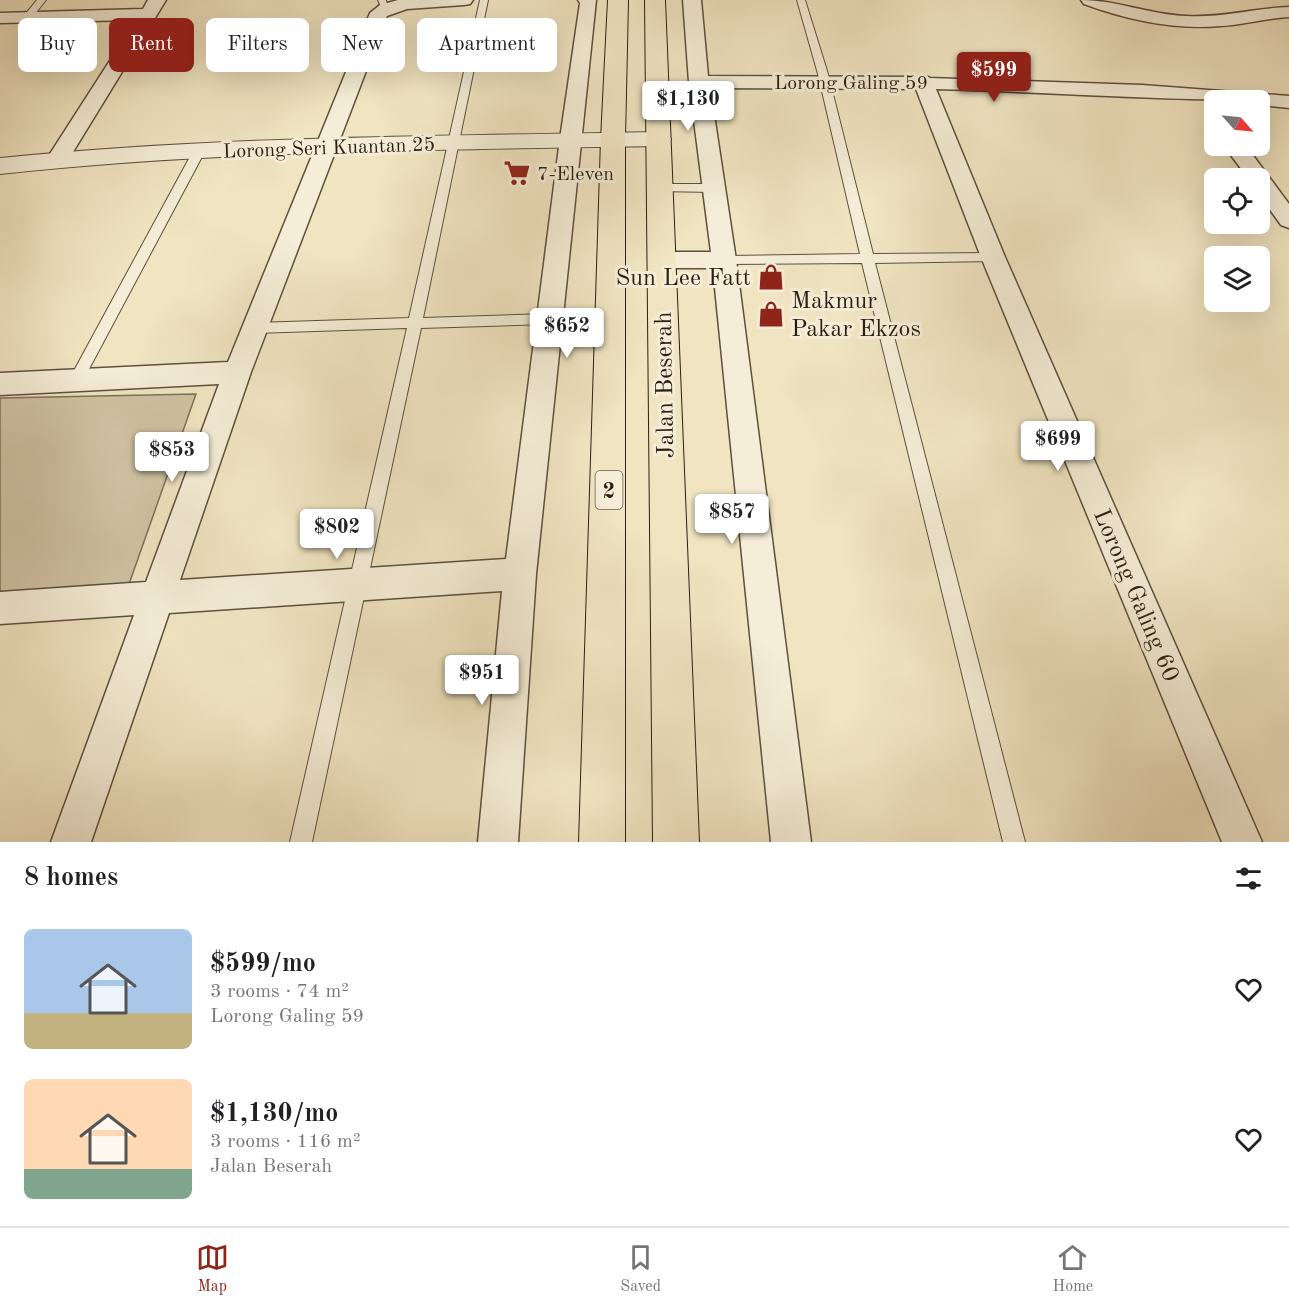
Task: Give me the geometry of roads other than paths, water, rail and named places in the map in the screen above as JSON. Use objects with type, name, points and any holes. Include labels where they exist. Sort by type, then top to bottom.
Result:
[{"type":"highway","name":"2","points":[[602,842],[613,139],[618,0]]},
{"type":"highway","name":"Jalan Beserah","points":[[655,1],[676,842]]},
{"type":"street","points":[[71,842],[237,372],[384,3],[464,0]]},
{"type":"street","points":[[498,842],[520,574],[570,139],[589,2],[587,0]]},
{"type":"street","points":[[655,1],[690,0],[724,260],[790,842]]},
{"type":"street","points":[[1090,0],[1131,14],[1175,21],[1221,21],[1274,12],[1289,12]]},
{"type":"street","points":[[0,18],[153,7]]},
{"type":"street","points":[[57,160],[153,7]]},
{"type":"street","name":"Lorong Galing 59","points":[[699,82],[923,81],[1198,93],[1289,102]]},
{"type":"street","name":"Lorong Galing 60","points":[[923,81],[993,257],[1242,842]]},
{"type":"street","points":[[1198,93],[1204,101]]},
{"type":"street","name":"Lorong Seri Kuantan 25","points":[[0,166],[57,160],[328,145],[613,139],[659,127]]},
{"type":"street","points":[[1243,156],[1252,168]]},
{"type":"street","points":[[1270,193],[1289,220]]},
{"type":"street","points":[[661,260],[724,260]]},
{"type":"street","points":[[0,384],[237,372]]},
{"type":"street","points":[[0,608],[520,574]]},
{"type":"lane","points":[[28,17],[42,0]]},
{"type":"lane","points":[[301,842],[355,585],[456,142],[484,0]]},
{"type":"lane","points":[[801,0],[825,82],[1014,842]]},
{"type":"lane","points":[[659,127],[705,115]]},
{"type":"lane","points":[[75,382],[198,153]]},
{"type":"lane","points":[[660,188],[714,188]]},
{"type":"lane","points":[[724,260],[993,257]]},
{"type":"lane","points":[[255,328],[549,319]]},
{"type":"place","name":"7-Eleven","points":[[517,173]]},
{"type":"place","name":"Sun Lee Fatt","points":[[771,277]]},
{"type":"place","name":"Makmur Pakar Ekzos","points":[[771,314]]}]
